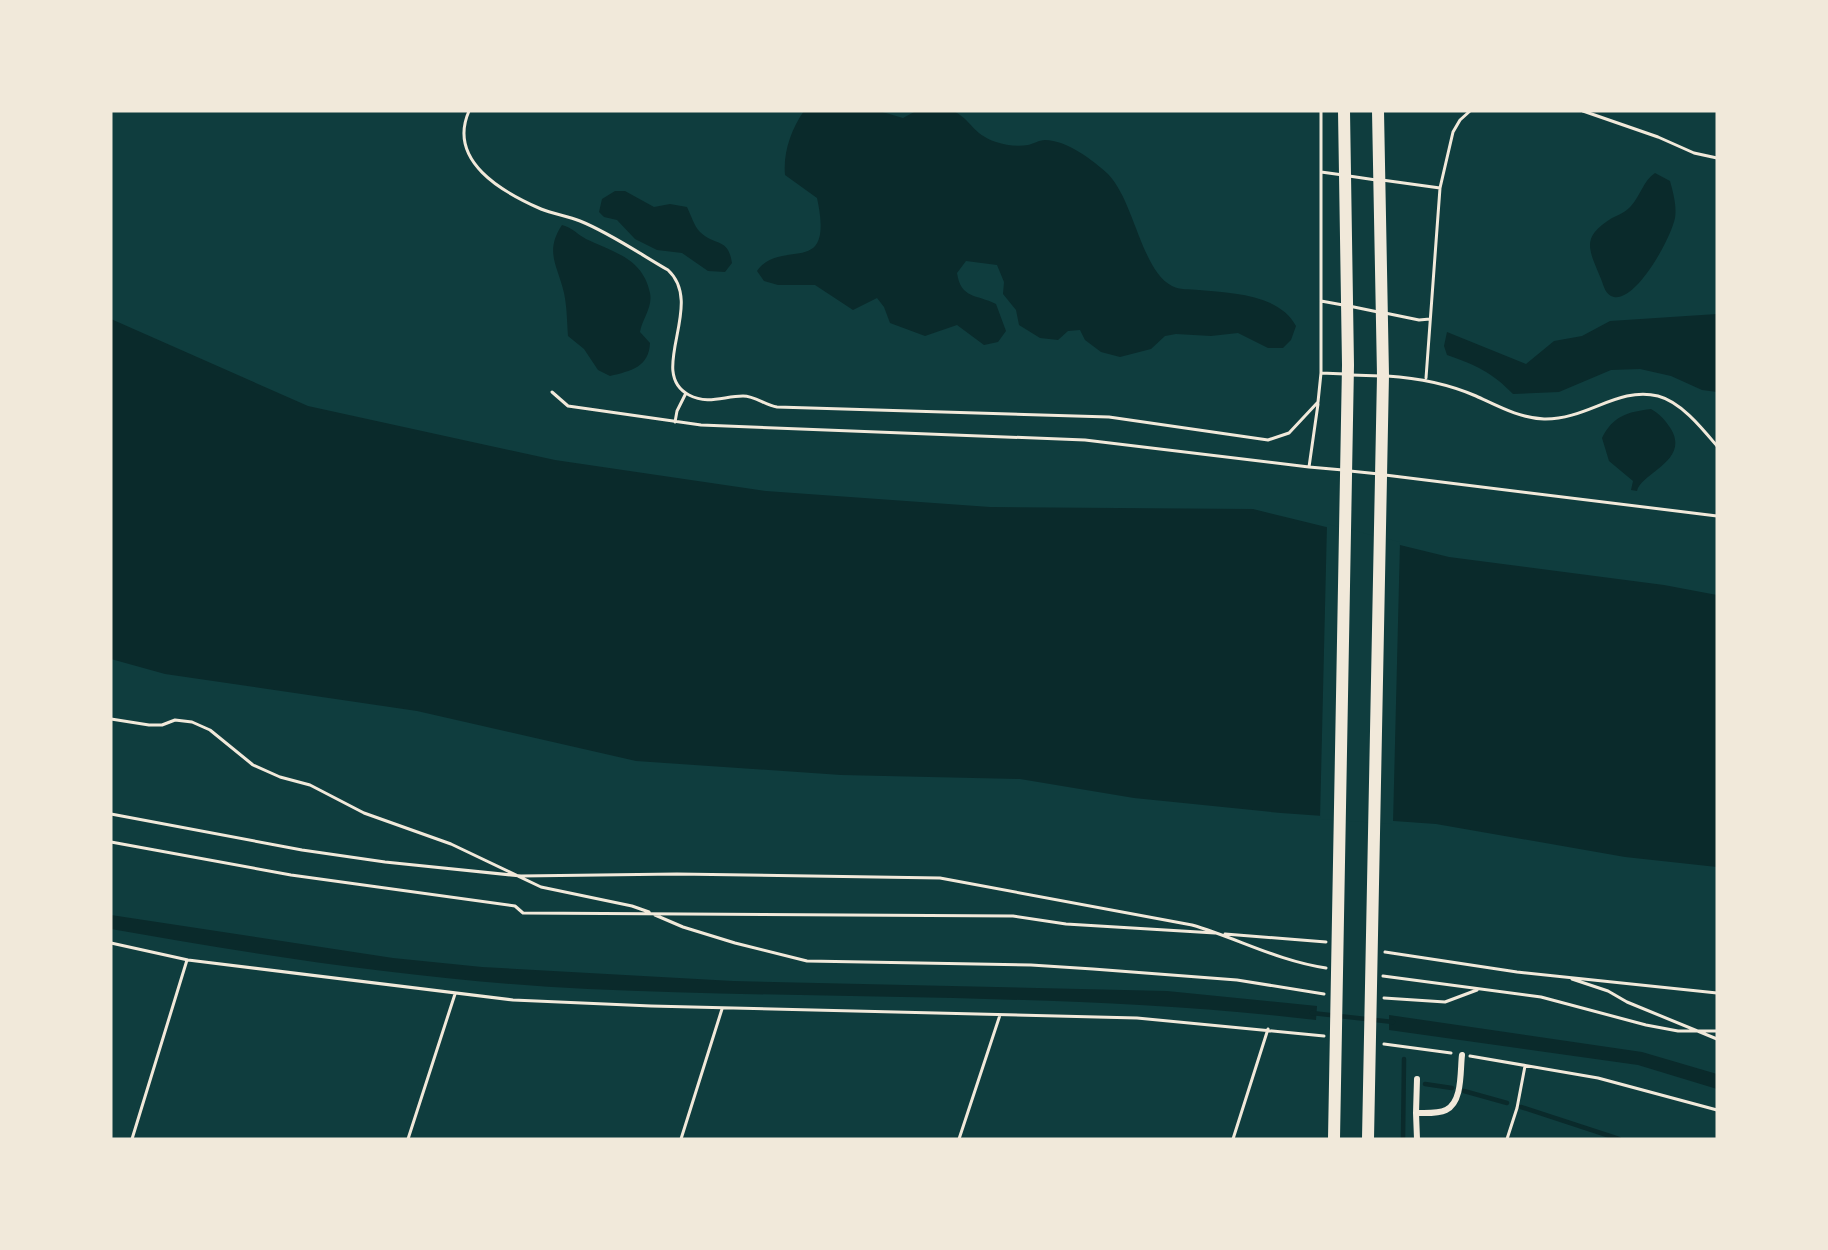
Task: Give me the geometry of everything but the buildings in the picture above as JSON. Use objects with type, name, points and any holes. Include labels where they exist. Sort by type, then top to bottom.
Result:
[{"type":"highway","points":[[1334,1139],[1348,366],[1344,111]]},
{"type":"highway","points":[[1370,1139],[1369,1089],[1383,375],[1378,111]]},
{"type":"street","points":[[1416,1113],[1444,1111],[1451,1106],[1457,1095],[1462,1055]]},
{"type":"street","points":[[1417,1079],[1417,1139]]},
{"type":"lane","points":[[469,111],[463,134],[467,153],[476,168],[490,181],[541,209],[587,224],[668,270],[677,278],[682,311],[672,369],[676,386],[686,393],[715,401],[741,396],[777,407],[1109,417],[1268,440],[1289,433],[1318,402]]},
{"type":"lane","points":[[1309,467],[1321,374],[1321,111]]},
{"type":"lane","points":[[1426,378],[1440,188],[1453,132],[1460,120],[1470,111]]},
{"type":"lane","points":[[1583,111],[1647,132],[1694,153],[1717,158]]},
{"type":"lane","points":[[1321,172],[1440,188]]},
{"type":"lane","points":[[1321,301],[1419,320],[1430,319]]},
{"type":"lane","points":[[1321,374],[1426,378],[1474,395],[1509,412],[1546,419],[1585,413],[1633,392],[1660,396],[1689,416],[1717,446]]},
{"type":"lane","points":[[552,392],[568,406],[675,422],[1085,440],[1717,516]]},
{"type":"lane","points":[[675,422],[677,411],[686,393]]},
{"type":"path","points":[[111,719],[149,725],[162,725],[175,720],[192,722],[210,730],[253,765],[280,777],[310,785],[364,813],[451,844],[541,887],[632,906],[683,927],[724,940],[807,961],[1093,969],[1237,980],[1331,994]]},
{"type":"path","points":[[111,814],[322,853],[521,876],[676,874],[940,878],[1174,922],[1223,934]]},
{"type":"path","points":[[111,842],[291,875],[515,906],[524,913],[1013,916],[1066,924],[1303,939],[1337,944]]},
{"type":"path","points":[[111,944],[188,960],[455,994],[573,1004],[1137,1018],[1268,1029],[1326,1037]]},
{"type":"path","points":[[1382,951],[1566,977],[1717,993]]},
{"type":"path","points":[[132,1139],[188,960]]},
{"type":"path","points":[[1566,977],[1608,991],[1627,1002],[1717,1039]]},
{"type":"path","points":[[1376,997],[1444,1002],[1479,989],[1541,997],[1646,1025],[1717,1031]]},
{"type":"path","points":[[408,1139],[455,994]]},
{"type":"path","points":[[681,1139],[722,1008]]},
{"type":"path","points":[[959,1139],[1000,1014]]},
{"type":"path","points":[[1233,1139],[1268,1029]]},
{"type":"path","points":[[1373,1042],[1598,1078],[1717,1110]]},
{"type":"path","points":[[1507,1139],[1517,1108],[1525,1066]]},
{"type":"water","points":[[804,111],[879,111],[903,118],[916,111],[953,111],[982,135],[996,142],[1020,146],[1045,140],[1062,143],[1087,157],[1108,174],[1117,186],[1145,251],[1161,278],[1178,288],[1239,294],[1266,301],[1288,315],[1296,326],[1291,340],[1283,348],[1268,348],[1238,333],[1211,336],[1176,334],[1165,336],[1151,349],[1120,357],[1101,352],[1085,340],[1080,330],[1068,331],[1058,340],[1040,338],[1019,325],[1016,310],[1003,294],[1004,282],[997,265],[966,261],[957,273],[959,281],[966,292],[996,304],[1006,331],[998,342],[984,345],[957,325],[925,336],[890,323],[884,307],[877,298],[853,310],[815,285],[778,285],[764,281],[757,271],[767,261],[813,248],[819,240],[821,224],[817,198],[785,175],[785,158],[789,142]]},
{"type":"water","points":[[1655,173],[1670,181],[1675,218],[1660,253],[1642,279],[1623,296],[1614,297],[1605,290],[1593,260],[1591,238],[1602,225],[1629,208]]},
{"type":"water","points":[[615,191],[625,191],[654,207],[670,204],[687,207],[698,230],[728,249],[732,263],[725,272],[708,271],[682,253],[657,250],[635,239],[617,220],[604,217],[599,212],[602,199]]},
{"type":"water","points":[[562,225],[626,258],[641,272],[646,281],[651,298],[640,332],[650,343],[649,351],[642,363],[632,370],[610,376],[598,370],[584,349],[568,336],[565,298],[553,251]]},
{"type":"water","points":[[1717,314],[1717,392],[1702,390],[1671,376],[1640,369],[1611,370],[1559,392],[1513,394],[1483,370],[1447,355],[1444,346],[1447,332],[1526,364],[1554,341],[1582,336],[1610,321]]},
{"type":"water","points":[[111,319],[308,406],[555,460],[766,491],[990,507],[1253,509],[1449,557],[1664,585],[1717,595],[1717,867],[1625,857],[1436,824],[1281,813],[1134,798],[1020,779],[841,775],[636,761],[417,711],[165,674],[111,659]]},
{"type":"water","points":[[1651,409],[1671,429],[1675,440],[1674,450],[1663,465],[1640,484],[1637,491],[1631,490],[1633,481],[1609,461],[1602,438],[1611,425],[1622,416]]},
{"type":"water","points":[[111,915],[393,958],[482,967],[733,981],[1167,991],[1317,1006],[1316,1020],[1135,1005],[588,989],[468,980],[289,958],[111,929]]},
{"type":"water","points":[[1389,1015],[1642,1052],[1717,1074],[1717,1089],[1638,1065],[1389,1030]]},
{"type":"pier","points":[[1327,524],[1400,542],[1393,824],[1320,819]]},
{"type":"waterway","points":[[1312,1013],[1393,1022]]},
{"type":"waterway","points":[[1403,1139],[1404,1059]]},
{"type":"waterway","points":[[1425,1084],[1452,1088]]},
{"type":"waterway","points":[[1464,1091],[1507,1103]]},
{"type":"waterway","points":[[1521,1107],[1619,1139]]}]
